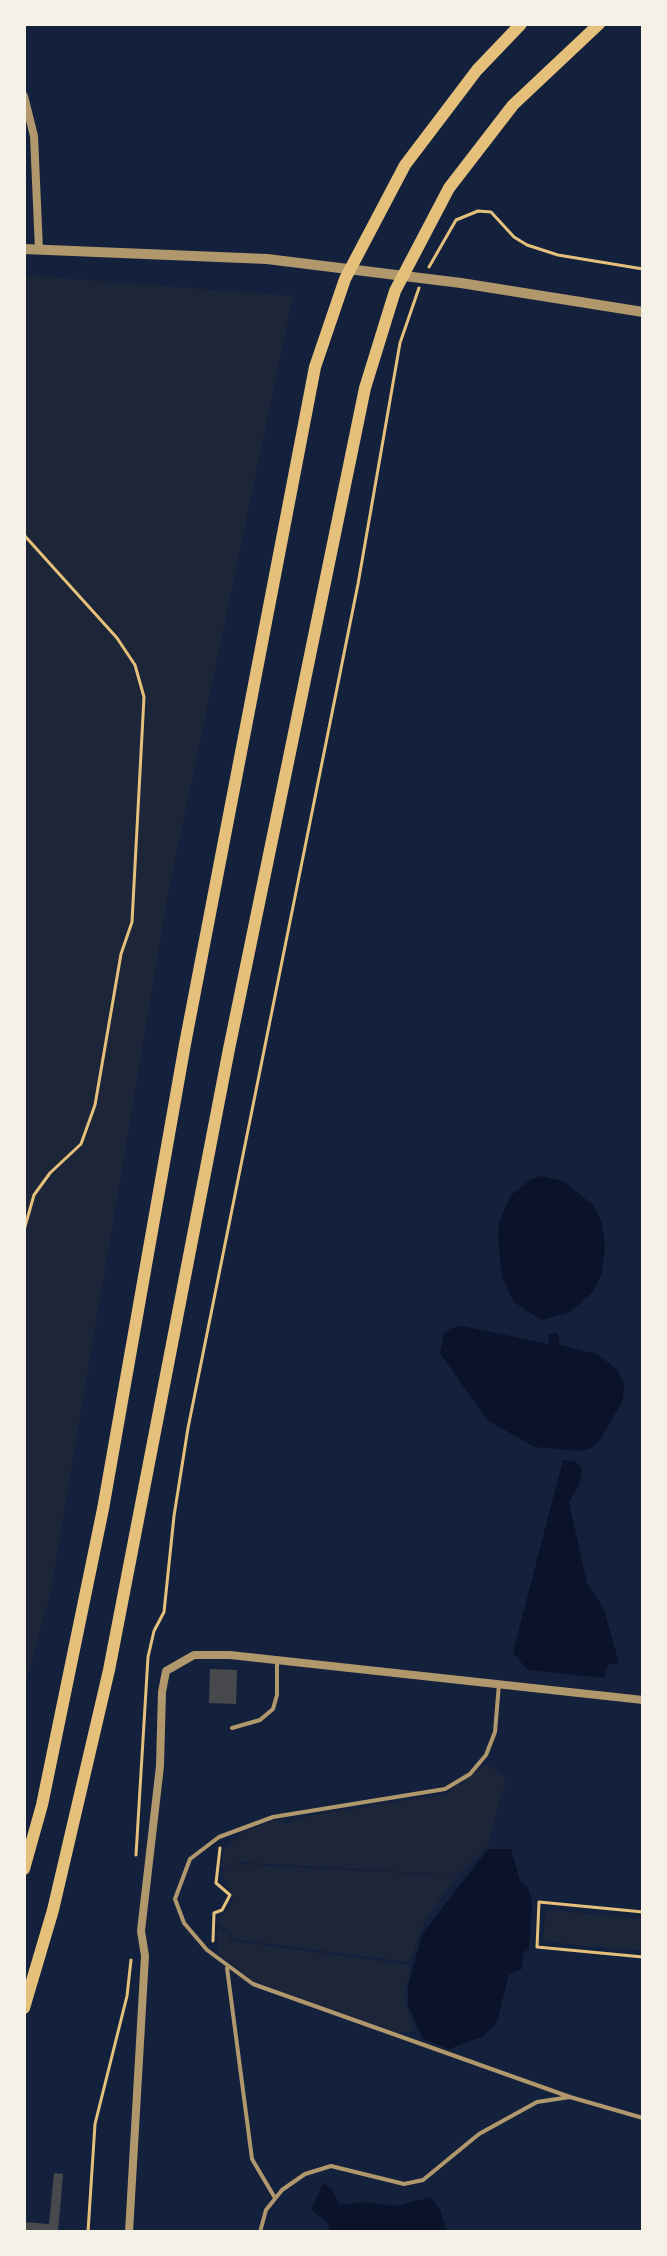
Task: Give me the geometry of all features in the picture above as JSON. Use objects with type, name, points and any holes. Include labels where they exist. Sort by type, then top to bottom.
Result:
[{"type":"highway","points":[[24,1869],[42,1805],[103,1509],[185,1044],[305,411],[334,306],[372,223],[423,137],[477,70],[521,24]]},
{"type":"highway","points":[[24,2008],[53,1910],[109,1670],[248,957],[365,388],[387,316],[424,232],[449,188],[505,115],[599,24]]},
{"type":"street","points":[[24,96],[34,136],[39,250]]},
{"type":"street","points":[[24,249],[267,259],[461,283],[643,312]]},
{"type":"street","points":[[129,2232],[145,1956],[141,1931],[160,1766],[162,1692],[166,1671],[194,1655],[643,1700]]},
{"type":"lane","points":[[232,1728],[260,1720],[273,1709],[277,1695],[277,1661]]},
{"type":"lane","points":[[499,1684],[495,1732],[486,1755],[470,1774],[445,1789],[273,1817],[227,1833],[190,1859],[175,1899],[184,1923],[214,1957],[253,1984],[570,2097],[643,2118]]},
{"type":"lane","points":[[227,1968],[252,2159],[275,2198]]},
{"type":"lane","points":[[260,2232],[266,2210],[275,2198],[305,2174],[331,2166],[404,2184],[423,2180],[506,2118],[537,2102],[570,2097]]},
{"type":"path","points":[[451,226],[462,215],[491,212],[514,237],[527,245],[558,255],[643,269]]},
{"type":"path","points":[[136,1858],[148,1657],[154,1631],[164,1612],[174,1516],[188,1428],[358,584],[403,328]]},
{"type":"path","points":[[24,535],[117,638],[135,665],[144,697],[132,922],[121,954],[95,1105],[81,1144],[50,1173],[34,1195],[24,1230]]},
{"type":"path","points":[[214,1957],[214,1913],[222,1910],[230,1895],[216,1883],[220,1848],[227,1833]]},
{"type":"path","points":[[643,1912],[539,1902],[537,1947],[643,1957]]},
{"type":"path","points":[[88,2232],[95,2124],[127,1996],[132,1956]]},
{"type":"shaded area","points":[[24,275],[293,296],[168,894],[51,1590],[24,1690]]},
{"type":"shaded area","points":[[541,1176],[563,1181],[593,1205],[602,1223],[605,1247],[602,1272],[593,1292],[569,1313],[541,1320],[514,1302],[502,1277],[498,1239],[499,1221],[511,1195],[530,1180]]},
{"type":"shaded area","points":[[463,1326],[548,1344],[549,1334],[558,1333],[560,1345],[597,1354],[618,1370],[624,1384],[623,1400],[600,1440],[590,1449],[580,1451],[534,1447],[487,1420],[440,1353],[444,1334],[451,1328]]},
{"type":"shaded area","points":[[563,1460],[575,1461],[582,1469],[579,1485],[569,1502],[587,1583],[604,1609],[619,1663],[608,1665],[604,1678],[527,1670],[513,1652]]},
{"type":"shaded area","points":[[487,1763],[506,1779],[487,1847],[458,1875],[238,1862],[230,1869],[221,1868],[224,1850],[243,1832],[275,1820],[287,1824],[298,1818],[445,1794]]},
{"type":"shaded area","points":[[488,1849],[511,1849],[520,1881],[528,1887],[532,1902],[529,1949],[523,1953],[522,1969],[509,1974],[497,2022],[484,2036],[449,2049],[423,2039],[408,2005],[408,1986],[422,1934]]},
{"type":"shaded area","points":[[238,1864],[458,1876],[425,1919],[410,1962],[233,1939],[230,1932],[216,1923],[232,1903],[233,1894],[221,1874]]},
{"type":"shaded area","points":[[546,1910],[643,1919],[643,1951],[543,1941]]},
{"type":"shaded area","points":[[217,1929],[225,1931],[232,1941],[410,1965],[404,1998],[414,2031],[395,2033],[253,1981],[218,1954]]},
{"type":"shaded area","points":[[323,2183],[332,2189],[339,2205],[366,2202],[396,2206],[431,2197],[440,2209],[447,2232],[330,2232],[327,2221],[311,2210]]},
{"type":"building","points":[[210,1669],[237,1670],[236,1704],[209,1703]]},
{"type":"building","points":[[54,2173],[63,2174],[58,2232],[24,2232],[24,2222],[49,2224]]}]
